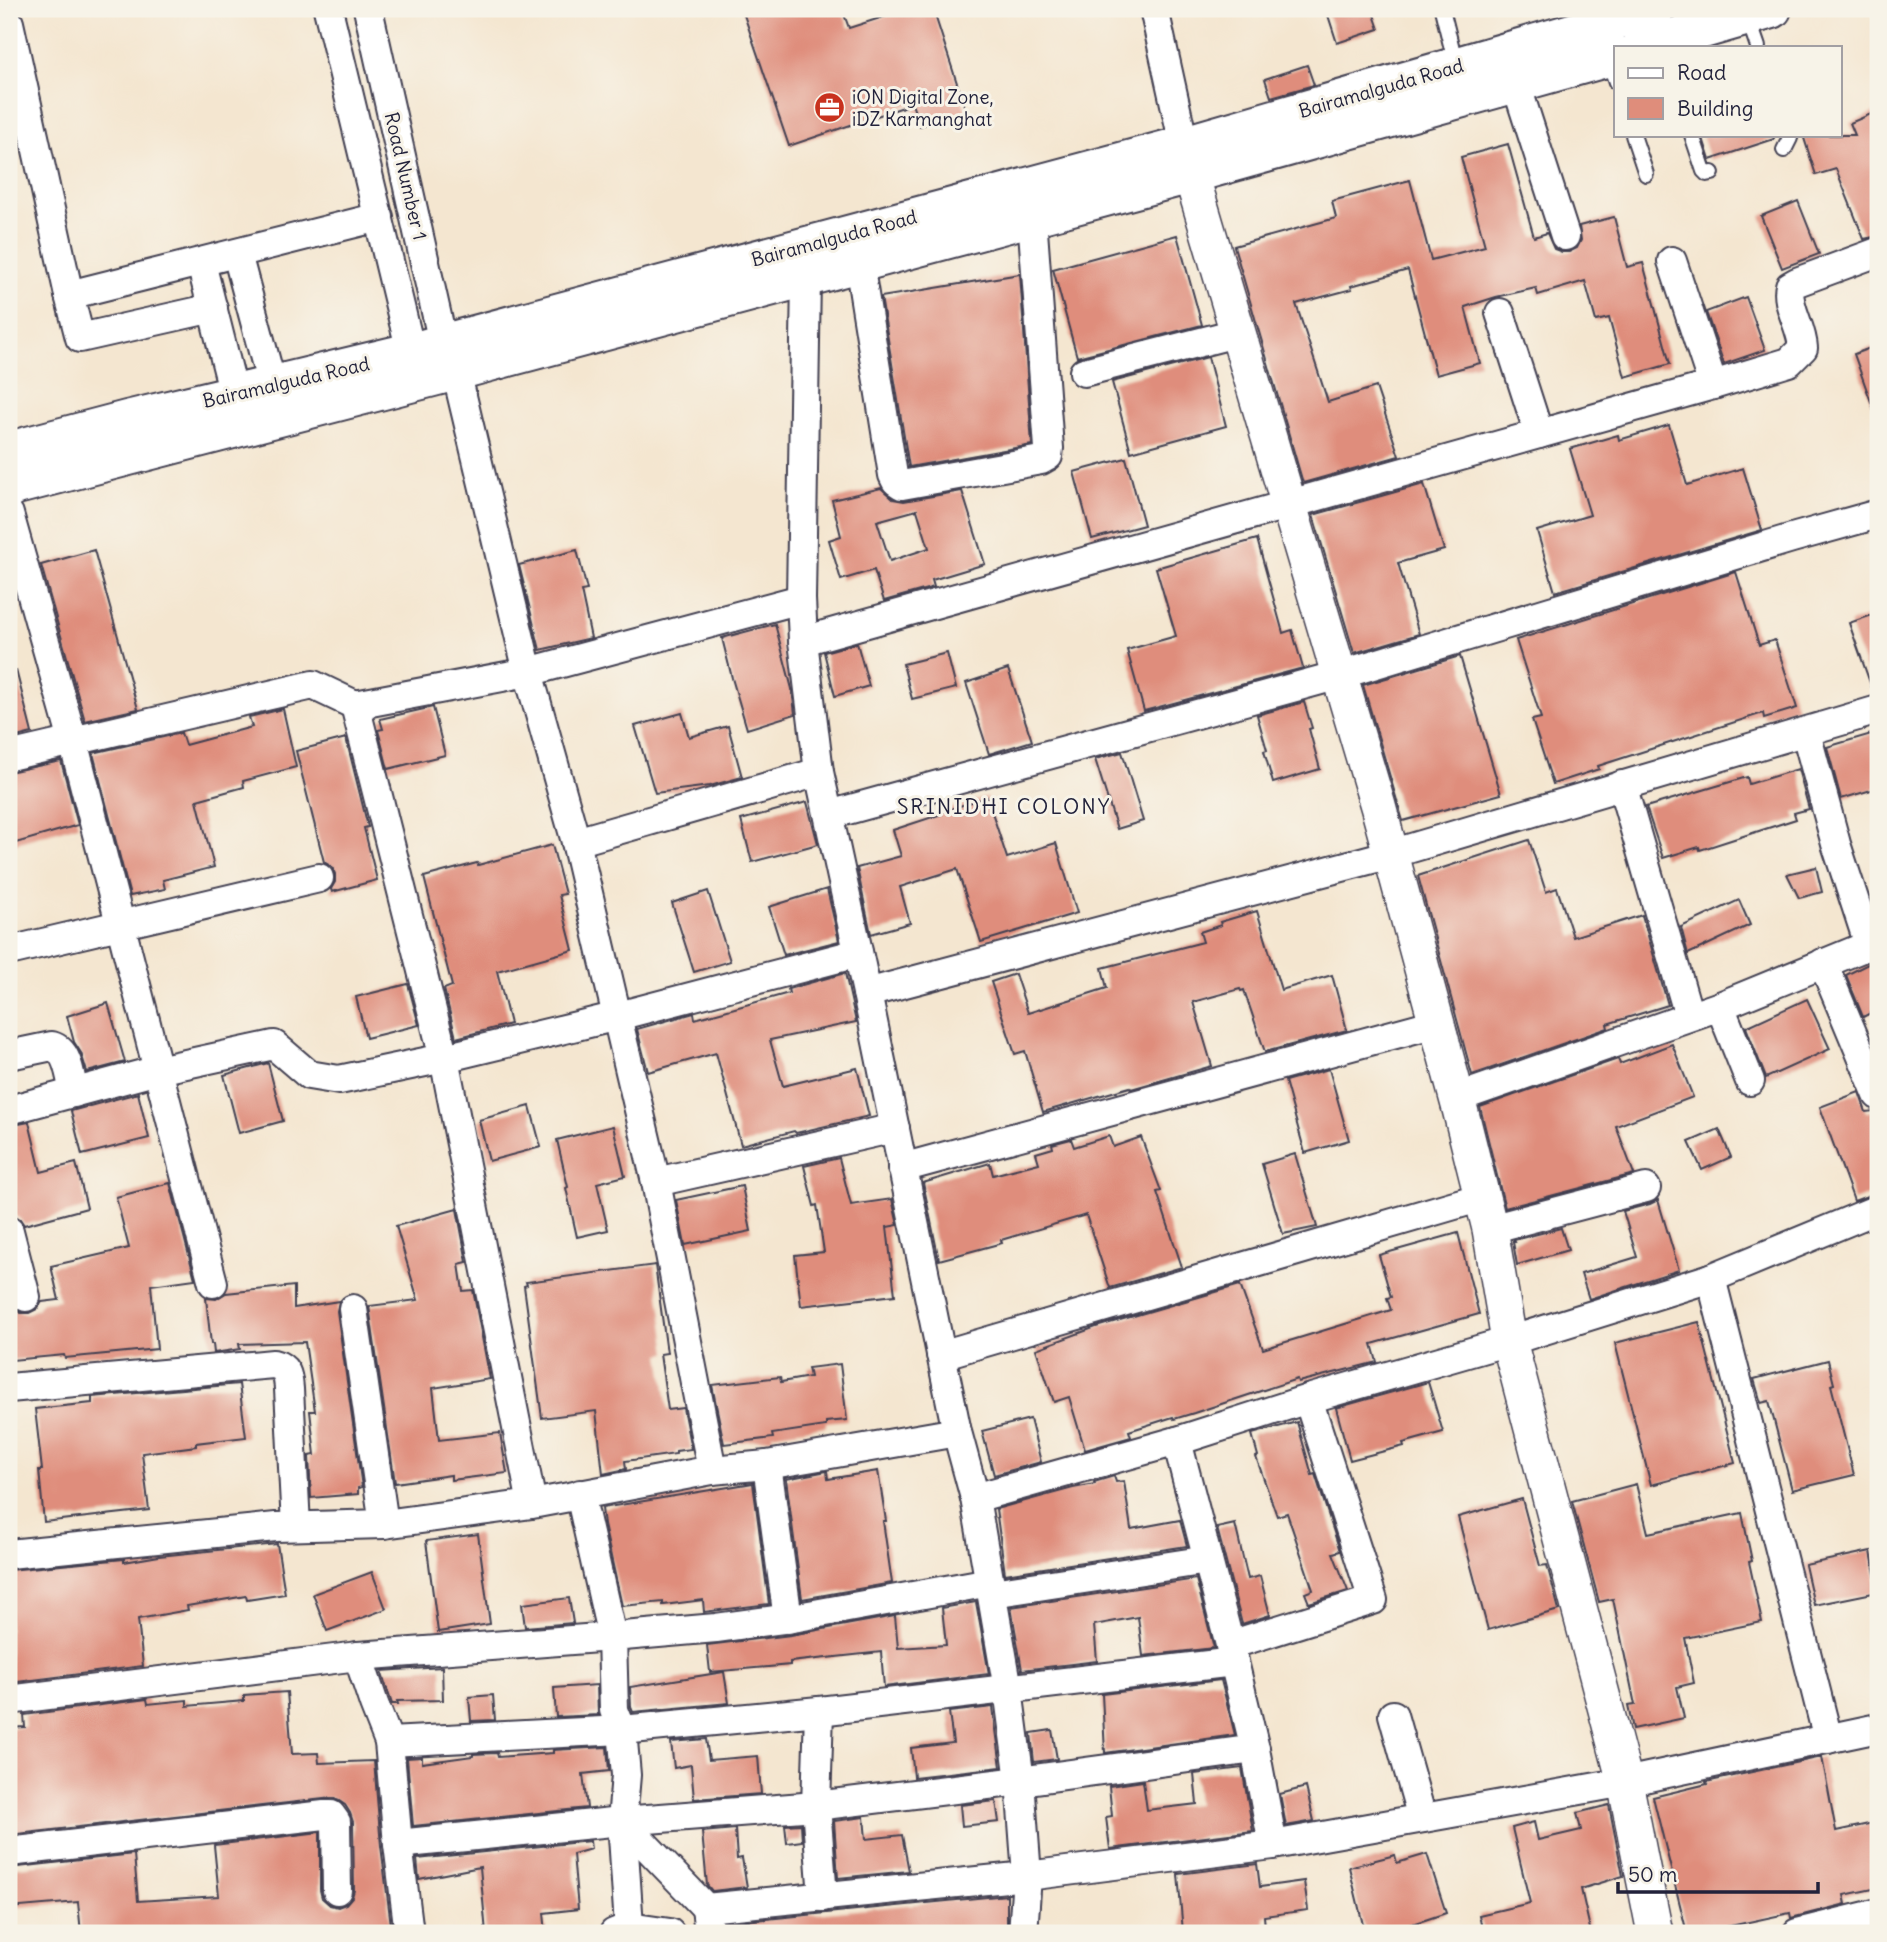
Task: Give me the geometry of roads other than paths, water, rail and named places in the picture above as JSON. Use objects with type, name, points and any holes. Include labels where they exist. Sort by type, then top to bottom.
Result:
[{"type":"main road","name":"Bairamalguda Road","points":[[9,451],[272,385],[437,355],[806,277],[1032,217],[1457,66],[1577,20],[1642,40]]},
{"type":"main road","name":"Bairamalguda Road","points":[[1625,46],[1642,40],[1759,24]]},
{"type":"main road","name":"Bairamalguda Road","points":[[9,487],[437,355],[1187,160],[1516,84],[1614,50]]},
{"type":"street","points":[[328,9],[379,217],[437,355],[576,842],[656,1182],[712,1471]]},
{"type":"street","name":"Road Number 1","points":[[368,9],[437,355]]},
{"type":"street","points":[[1154,9],[1187,160],[1391,854],[1457,1098],[1486,1213],[1509,1341],[1625,1782],[1655,1933]]},
{"type":"street","points":[[9,23],[80,338],[213,308]]},
{"type":"street","points":[[1516,84],[1565,236]]},
{"type":"street","points":[[69,295],[379,217]]},
{"type":"street","points":[[859,263],[896,481],[902,485],[1041,460],[1048,456],[1049,448],[1032,217]]},
{"type":"street","points":[[803,641],[1789,362],[1803,348],[1802,336],[1789,298],[1790,286],[1878,251]]},
{"type":"street","points":[[237,254],[272,385]]},
{"type":"street","points":[[1672,261],[1713,385]]},
{"type":"street","points":[[201,263],[234,394]]},
{"type":"street","points":[[806,277],[801,599],[803,641],[819,772],[957,1432],[975,1498],[991,1588],[1020,1781],[1027,1876],[1023,1933]]},
{"type":"street","points":[[1500,313],[1539,434]]},
{"type":"street","points":[[1084,372],[1237,333]]},
{"type":"street","points":[[9,514],[73,741],[213,1283]]},
{"type":"street","points":[[829,815],[1339,675],[1878,514]]},
{"type":"street","points":[[9,756],[313,685],[355,705],[528,672],[801,599]]},
{"type":"street","points":[[355,705],[444,1058],[532,1504]]},
{"type":"street","points":[[867,993],[1391,854],[1878,710]]},
{"type":"street","points":[[1457,1098],[1720,1006],[1869,945],[1836,844],[1806,733]]},
{"type":"street","points":[[576,842],[819,772]]},
{"type":"street","points":[[1622,785],[1689,1016]]},
{"type":"street","points":[[9,951],[319,878]]},
{"type":"street","points":[[9,1110],[158,1070],[274,1045],[309,1076],[339,1080],[618,1016],[858,953]]},
{"type":"street","points":[[1823,963],[1878,1095]]},
{"type":"street","points":[[1720,1006],[1749,1081]]},
{"type":"street","points":[[902,1168],[1436,1023]]},
{"type":"street","points":[[9,1055],[52,1046],[60,1048],[74,1093]]},
{"type":"street","points":[[656,1182],[895,1128]]},
{"type":"street","points":[[941,1355],[1486,1213],[1646,1188]]},
{"type":"street","points":[[975,1498],[1177,1441],[1711,1278],[1878,1209]]},
{"type":"street","points":[[9,1231],[26,1297]]},
{"type":"street","points":[[1711,1278],[1828,1740]]},
{"type":"street","points":[[353,1309],[384,1524]]},
{"type":"street","points":[[9,1388],[273,1364],[281,1366],[287,1371],[289,1389],[296,1526]]},
{"type":"street","points":[[390,1742],[622,1730],[819,1711],[1008,1689],[1232,1653],[1373,1600],[1308,1399]]},
{"type":"street","points":[[9,1554],[296,1526],[384,1524],[532,1504],[712,1471],[767,1465],[957,1432]]},
{"type":"street","points":[[1177,1441],[1255,1749],[1273,1845]]},
{"type":"street","points":[[767,1465],[788,1619]]},
{"type":"street","points":[[580,1494],[612,1637],[614,1710],[622,1730],[626,1775],[622,1821],[622,1930],[670,1933]]},
{"type":"street","points":[[9,1700],[358,1656],[716,1628],[899,1600],[1208,1560]]},
{"type":"street","points":[[358,1656],[390,1742],[398,1844],[409,1933]]},
{"type":"street","points":[[819,1711],[817,1806],[823,1898]]},
{"type":"street","points":[[1393,1715],[1422,1818]]},
{"type":"street","points":[[622,1821],[707,1920],[823,1898],[1273,1845],[1625,1782],[1878,1728]]},
{"type":"street","points":[[398,1844],[622,1821],[817,1806],[1255,1749]]},
{"type":"street","points":[[9,1852],[331,1815],[336,1822],[337,1890]]},
{"type":"street","points":[[1797,1933],[1878,1913]]},
{"type":"lane","points":[[1442,9],[1457,66]]},
{"type":"lane","points":[[1633,136],[1646,174]]},
{"type":"lane","points":[[1692,136],[1704,171],[1707,174],[1712,173]]},
{"type":"lane","points":[[1784,150],[1789,136]]},
{"type":"place","name":"iON Digital Zone, iDZ Karmanghat","points":[[829,108]]},
{"type":"district","name":"SRINIDHI COLONY","points":[[1004,806]]}]
